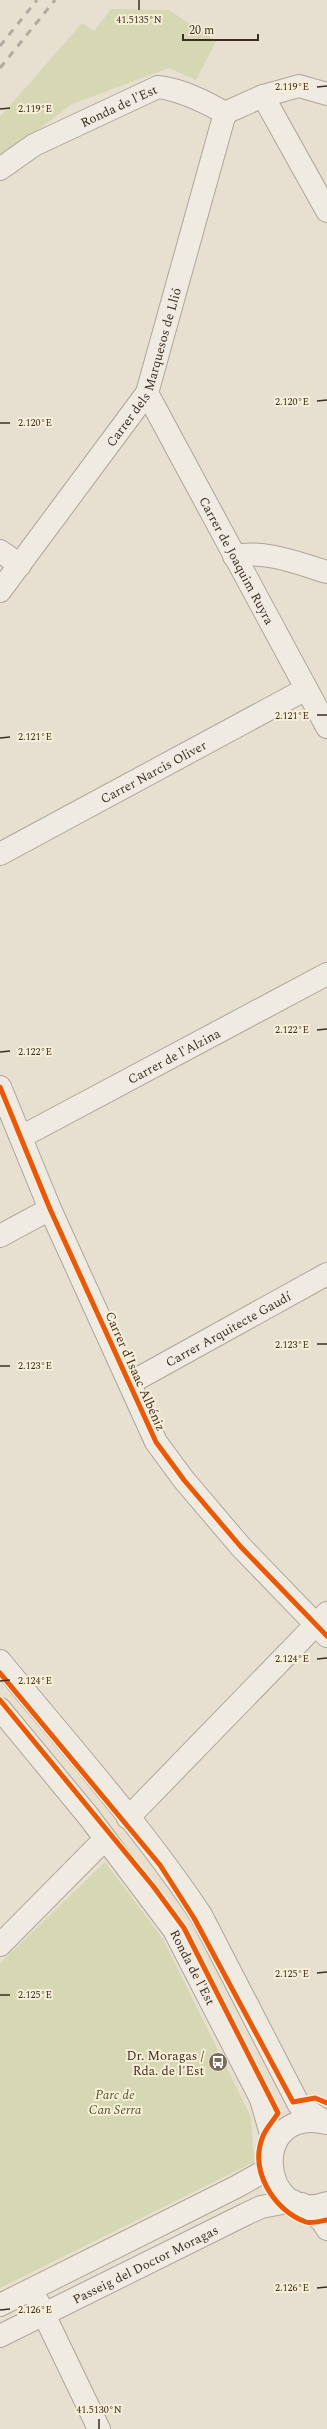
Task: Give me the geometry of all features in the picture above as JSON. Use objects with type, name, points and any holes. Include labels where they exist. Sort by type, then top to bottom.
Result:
[{"type":"street","points":[[225,113],[263,96],[299,86],[327,94]]},
{"type":"street","name":"Ronda de l'Est","points":[[0,169],[34,145],[158,87],[170,88],[203,100],[225,113]]},
{"type":"street","points":[[263,96],[327,211]]},
{"type":"street","name":"Carrer dels Marquesos de Llió","points":[[0,591],[147,393],[225,113]]},
{"type":"street","name":"Carrer de Joaquim Ruyra","points":[[147,393],[327,728]]},
{"type":"street","points":[[0,551],[20,564]]},
{"type":"street","points":[[234,556],[251,553],[276,557],[327,572]]},
{"type":"street","name":"Carrer Narcis Oliver","points":[[0,854],[306,689]]},
{"type":"street","name":"Carrer de l'Alzina","points":[[21,1137],[327,974]]},
{"type":"street","name":"Carrer d'Isaac Albéniz","points":[[0,1087],[50,1210],[156,1442],[184,1480],[241,1547],[323,1624]]},
{"type":"street","points":[[0,1236],[50,1210]]},
{"type":"street","name":"Carrer Arquitecte Gaudí","points":[[130,1383],[327,1274]]},
{"type":"street","points":[[128,1818],[323,1624]]},
{"type":"street","points":[[0,1661],[150,1844],[201,1915],[299,2106],[327,2123]]},
{"type":"street","name":"Ronda de l'Est","points":[[0,1709],[105,1839],[174,1930],[261,2099],[271,2134],[271,2159],[277,2186],[297,2202]]},
{"type":"street","points":[[0,1945],[105,1839]]},
{"type":"street","points":[[0,2306],[261,2173],[271,2159],[280,2136],[293,2125],[310,2120],[327,2123]]},
{"type":"street","name":"Passeig del Doctor Moragas","points":[[0,2336],[256,2209],[278,2202],[297,2202],[317,2206],[327,2203]]},
{"type":"street","points":[[297,2202],[322,2221],[327,2228]]},
{"type":"street","points":[[33,2290],[43,2315],[99,2429]]},
{"type":"green space","points":[[111,9],[169,10],[216,41],[196,80],[169,68],[72,104],[0,159],[0,117],[82,23],[94,31]]},
{"type":"green space","name":"Parc de Can Serra","points":[[105,1862],[163,1939],[251,2117],[254,2162],[0,2288],[0,1963]]},
{"type":"railway","points":[[0,46],[37,0]]},
{"type":"railway","points":[[0,68],[55,0]]},
{"type":"cycle path","points":[[0,1087],[50,1209],[156,1442],[184,1480],[241,1547],[327,1636]]},
{"type":"cycle path","points":[[0,1673],[160,1865],[194,1918],[293,2102],[315,2098],[327,2103]]},
{"type":"cycle path","points":[[0,1700],[153,1886],[184,1928],[278,2113],[264,2133],[259,2149],[259,2162],[267,2187],[283,2208],[294,2216],[308,2223],[327,2220]]},
{"type":"place","name":"Dr. Moragas / Rda. de l'Est","points":[[218,2062]]}]
